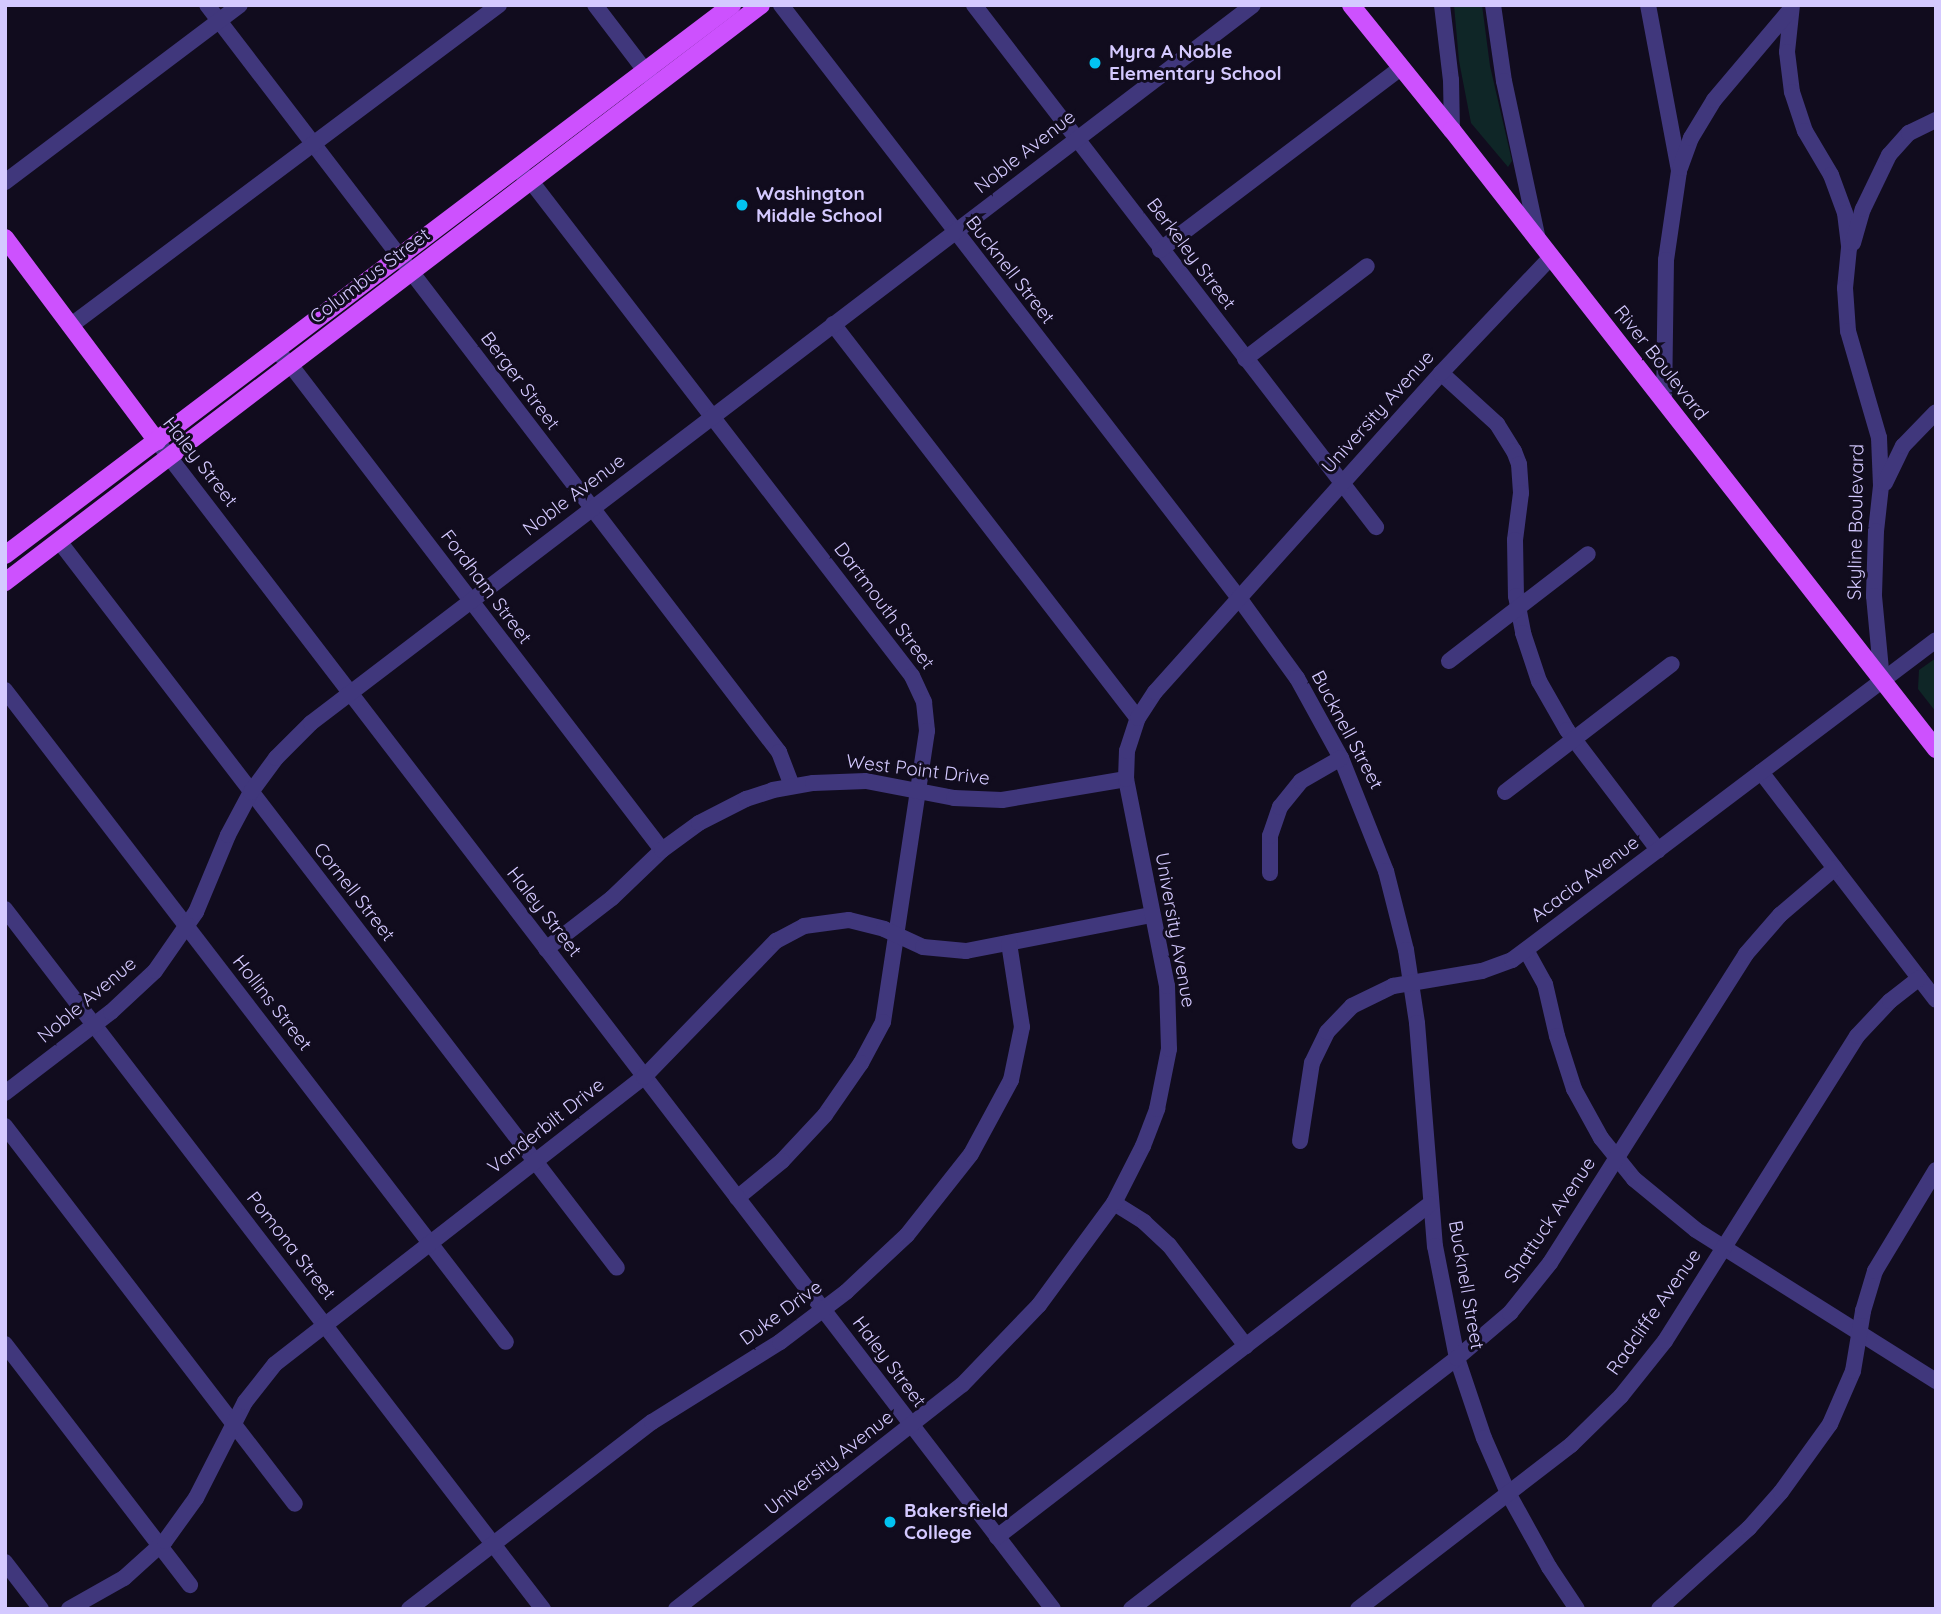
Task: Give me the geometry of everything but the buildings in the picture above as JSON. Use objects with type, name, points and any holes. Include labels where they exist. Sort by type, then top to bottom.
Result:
[{"type":"main road","name":"Columbus Street","points":[[651,78],[732,5]]},
{"type":"main road","name":"Columbus Street","points":[[5,555],[399,256],[522,174],[651,78],[761,5]]},
{"type":"main road","name":"River Boulevard","points":[[1351,5],[1936,748]]},
{"type":"main road","name":"Columbus Street","points":[[5,582],[411,271],[522,174]]},
{"type":"main road","name":"Haley Street","points":[[5,238],[157,440]]},
{"type":"main road","points":[[45,525],[59,541]]},
{"type":"street","name":"Berger Street","points":[[207,5],[779,752],[792,786]]},
{"type":"street","points":[[5,183],[240,5]]},
{"type":"street","points":[[70,326],[311,142],[499,5]]},
{"type":"street","points":[[595,5],[651,78]]},
{"type":"street","name":"Bucknell Street","points":[[781,5],[954,233],[1239,598],[1297,678],[1341,758],[1386,871],[1412,982],[1430,1204],[1440,1284],[1457,1358],[1484,1438],[1508,1493],[1549,1567],[1577,1609]]},
{"type":"street","name":"Berkeley Street","points":[[974,5],[1160,250],[1376,527]]},
{"type":"street","name":"Noble Avenue","points":[[5,1093],[146,980],[187,927],[251,792],[291,742],[470,601],[1253,5]]},
{"type":"street","points":[[1442,5],[1451,80],[1452,130]]},
{"type":"street","points":[[1493,5],[1504,81],[1538,240]]},
{"type":"street","points":[[1648,5],[1679,171]]},
{"type":"street","points":[[1664,401],[1666,260],[1679,171],[1691,138],[1708,110],[1792,6]]},
{"type":"street","name":"Skyline Boulevard","points":[[1792,6],[1787,52],[1792,92],[1804,131],[1839,193],[1849,233],[1845,288],[1847,331],[1875,417],[1881,460],[1874,575],[1882,680]]},
{"type":"street","points":[[1160,250],[1401,68]]},
{"type":"street","points":[[1848,264],[1863,209],[1889,155],[1909,133],[1936,120]]},
{"type":"street","name":"Dartmouth Street","points":[[522,174],[912,676],[927,717],[887,1008],[861,1063],[804,1139],[737,1198]]},
{"type":"street","name":"University Avenue","points":[[676,1609],[962,1385],[1014,1334],[1059,1280],[1114,1203],[1143,1146],[1157,1109],[1168,1049],[1167,986],[1126,779],[1127,751],[1138,718],[1154,692],[1441,373],[1551,257]]},
{"type":"street","points":[[1245,359],[1367,266]]},
{"type":"street","points":[[834,324],[1138,718]]},
{"type":"street","name":"Fordham Street","points":[[275,351],[289,363],[662,850]]},
{"type":"street","points":[[1441,373],[1497,424],[1514,450],[1521,479],[1515,540],[1517,608],[1539,681],[1574,740],[1658,850]]},
{"type":"street","points":[[1880,501],[1888,475],[1903,446],[1935,413]]},
{"type":"street","name":"Haley Street","points":[[157,440],[1053,1609]]},
{"type":"street","name":"Cornell Street","points":[[59,541],[617,1268]]},
{"type":"street","points":[[1449,661],[1588,554]]},
{"type":"street","name":"Acacia Avenue","points":[[1300,1141],[1312,1063],[1327,1032],[1338,1018],[1365,997],[1412,982],[1496,968],[1526,950],[1936,640]]},
{"type":"street","points":[[1505,792],[1672,664]]},
{"type":"street","name":"Hollins Street","points":[[5,690],[506,1342]]},
{"type":"street","points":[[1270,873],[1270,836],[1280,807],[1301,781],[1341,758]]},
{"type":"street","points":[[1761,772],[1936,1000]]},
{"type":"street","name":"West Point Drive","points":[[546,949],[612,898],[662,850],[720,811],[746,799],[792,786],[866,782],[954,798],[1002,800],[1126,779]]},
{"type":"street","name":"Shattuck Avenue","points":[[1131,1609],[1457,1358],[1510,1313],[1531,1289],[1746,954],[1780,915],[1835,868]]},
{"type":"street","name":"Pomona Street","points":[[5,909],[543,1609]]},
{"type":"street","name":"Vanderbilt Drive","points":[[69,1609],[124,1578],[160,1546],[197,1498],[233,1423],[275,1364],[324,1323],[644,1077],[764,951],[790,932],[819,922],[849,920],[866,923],[923,947],[953,951],[1152,915]]},
{"type":"street","name":"Duke Drive","points":[[409,1609],[652,1422],[754,1360],[823,1310],[878,1265],[928,1212],[971,1154],[1002,1100],[1017,1063],[1022,1027],[1009,943]]},
{"type":"street","points":[[1526,950],[1545,984],[1557,1036],[1574,1089],[1616,1158],[1654,1199],[1724,1247],[1936,1381]]},
{"type":"street","name":"Radcliffe Avenue","points":[[1358,1609],[1571,1445],[1621,1396],[1665,1341],[1857,1036],[1890,1001],[1919,978]]},
{"type":"street","points":[[5,1126],[295,1504]]},
{"type":"street","points":[[1659,1609],[1749,1528],[1802,1463],[1829,1424],[1846,1392],[1875,1271],[1936,1170]]},
{"type":"street","points":[[1114,1203],[1163,1238],[1246,1346]]},
{"type":"street","points":[[997,1536],[1430,1204]]},
{"type":"street","points":[[5,1344],[190,1585]]},
{"type":"street","points":[[5,1562],[41,1609]]},
{"type":"green space","points":[[1454,5],[1482,5],[1490,66],[1512,161],[1508,167],[1471,123],[1459,61]]},
{"type":"green space","points":[[1936,658],[1936,712],[1918,689],[1919,670]]},
{"type":"place","name":"Myra A Noble Elementary School","points":[[1095,63]]},
{"type":"place","name":"Washington Middle School","points":[[742,205]]},
{"type":"place","name":"Bakersfield College","points":[[890,1522]]}]
